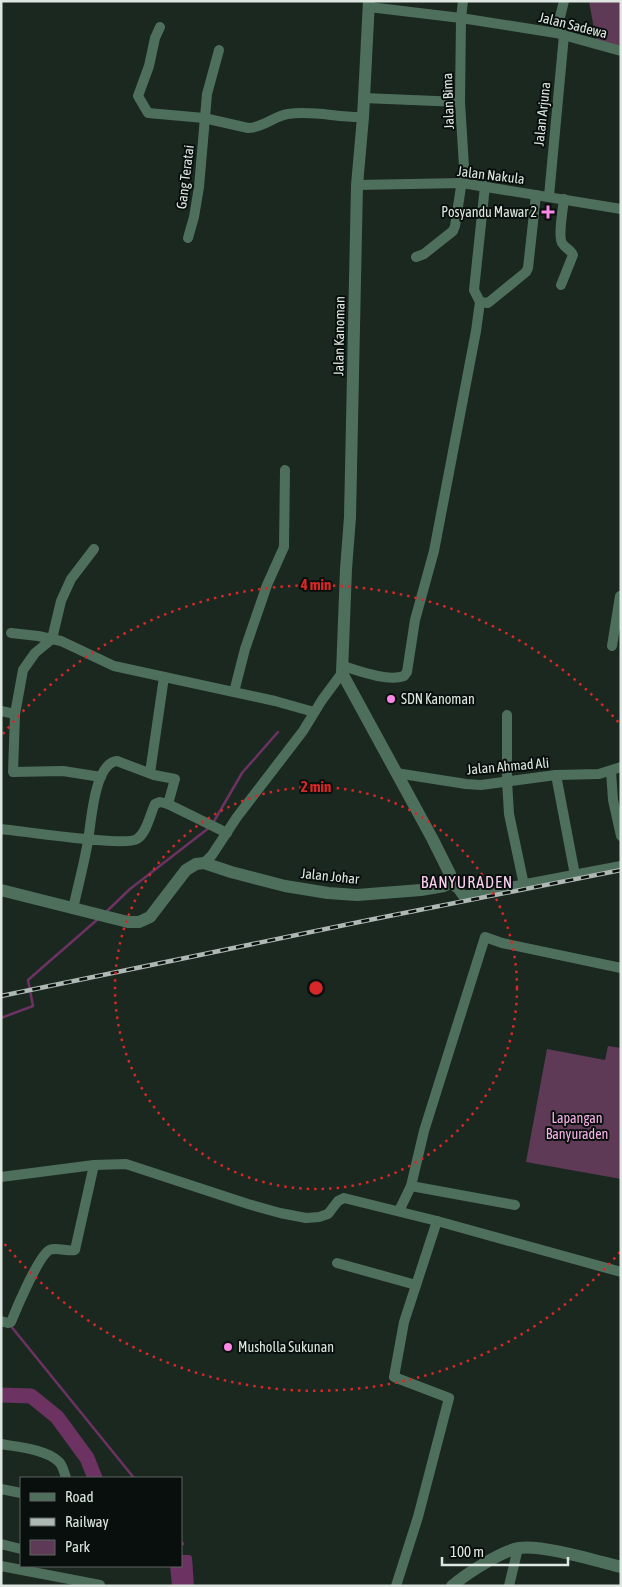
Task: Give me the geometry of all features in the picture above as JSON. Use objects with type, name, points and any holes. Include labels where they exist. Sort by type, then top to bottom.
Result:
[{"type":"street","name":"Jalan Bima","points":[[416,257],[424,254],[455,228],[464,167],[460,102],[463,1]]},
{"type":"street","name":"Jalan Arjuna","points":[[549,196],[564,1]]},
{"type":"street","name":"Jalan Sadewa","points":[[369,4],[560,34],[621,51]]},
{"type":"street","name":"Jalan Kanoman","points":[[343,669],[346,569],[350,517],[357,185],[369,4]]},
{"type":"street","points":[[160,27],[138,96],[148,113],[204,118],[248,128],[254,128],[285,114],[301,112],[352,118],[363,117]]},
{"type":"street","name":"Gang Teratai","points":[[188,238],[194,217],[199,186],[207,94],[219,50]]},
{"type":"street","points":[[363,98],[460,102]]},
{"type":"street","name":"Jalan Nakula","points":[[357,185],[462,183],[549,196],[621,210]]},
{"type":"street","points":[[343,669],[394,678],[404,676],[407,672],[415,620],[434,551],[480,302],[474,290],[485,186]]},
{"type":"street","points":[[480,302],[488,303],[526,272],[536,195]]},
{"type":"street","points":[[561,285],[573,255],[570,249],[564,245],[561,238],[564,199]]},
{"type":"street","points":[[234,692],[245,650],[267,585],[282,552],[285,470]]},
{"type":"street","points":[[94,549],[70,579],[60,601],[52,639],[44,644],[23,670],[19,682],[15,714],[13,772],[63,771],[101,777]]},
{"type":"street","points":[[612,646],[620,596]]},
{"type":"street","points":[[11,633],[61,641],[114,666],[234,692],[314,712]]},
{"type":"street","points":[[1,890],[128,922],[136,923],[146,920],[153,914],[186,870],[196,864],[204,863],[212,855],[302,731],[343,669]]},
{"type":"street","points":[[343,669],[396,773],[432,838],[450,874],[450,883],[463,896],[621,866]]},
{"type":"street","points":[[150,773],[164,677]]},
{"type":"street","points":[[1,711],[15,714]]},
{"type":"street","points":[[507,714],[507,781],[513,837],[524,885]]},
{"type":"street","points":[[73,909],[92,812],[101,777],[108,765],[113,762],[125,764],[175,779],[168,804]]},
{"type":"street","points":[[616,769],[613,800],[621,836]]},
{"type":"street","name":"Jalan Ahmad Ali","points":[[396,773],[480,785],[556,775],[599,774],[616,769]]},
{"type":"street","points":[[556,775],[575,875]]},
{"type":"street","points":[[1,829],[125,842],[137,839],[144,831],[155,804],[160,802],[168,804],[227,833]]},
{"type":"street","name":"Jalan Johar","points":[[204,863],[285,886],[328,893],[357,894],[421,890],[444,886],[450,883]]},
{"type":"street","points":[[399,1211],[411,1186],[424,1131],[485,937],[502,943],[621,968]]},
{"type":"street","points":[[6,1322],[48,1251],[75,1250],[94,1164]]},
{"type":"street","points":[[1,1177],[94,1164],[126,1164],[280,1213],[306,1218],[319,1217],[328,1214],[340,1199],[399,1211],[621,1272]]},
{"type":"street","points":[[411,1186],[515,1205]]},
{"type":"street","points":[[396,1586],[418,1517],[449,1398],[394,1377],[404,1322],[437,1221]]},
{"type":"street","points":[[337,1263],[416,1285]]},
{"type":"street","points":[[1,1444],[33,1450],[58,1460],[66,1477]]},
{"type":"street","points":[[1,1489],[20,1493]]},
{"type":"street","points":[[1,1544],[20,1549]]},
{"type":"street","points":[[509,1586],[518,1548]]},
{"type":"street","points":[[452,1586],[495,1558],[518,1548],[544,1549],[621,1567]]},
{"type":"street","points":[[1,1566],[100,1585]]},
{"type":"green space","points":[[589,1],[621,1],[621,50],[596,40]]},
{"type":"green space","name":"Lapangan Banyuraden","points":[[608,1046],[621,1048],[621,1179],[526,1162],[547,1049],[605,1060]]},
{"type":"shaded area","points":[[182,1555],[190,1555],[192,1557],[194,1586],[172,1586],[170,1567],[182,1567]]},
{"type":"waterway","points":[[213,823],[242,773],[278,732]]},
{"type":"waterway","points":[[106,912],[130,889],[210,827]]},
{"type":"waterway","points":[[1,1018],[33,1006],[28,980],[98,919]]},
{"type":"waterway","points":[[10,1325],[133,1477]]},
{"type":"waterway","points":[[1,1395],[31,1396],[57,1417],[87,1458],[95,1477]]},
{"type":"railway","points":[[1,996],[621,870]]},
{"type":"place","name":"Posyandu Mawar 2","points":[[548,212]]},
{"type":"place","name":"SDN Kanoman","points":[[391,699]]},
{"type":"place","name":"Musholla Sukunan","points":[[228,1347]]},
{"type":"district","name":"BANYURADEN","points":[[467,882]]}]
